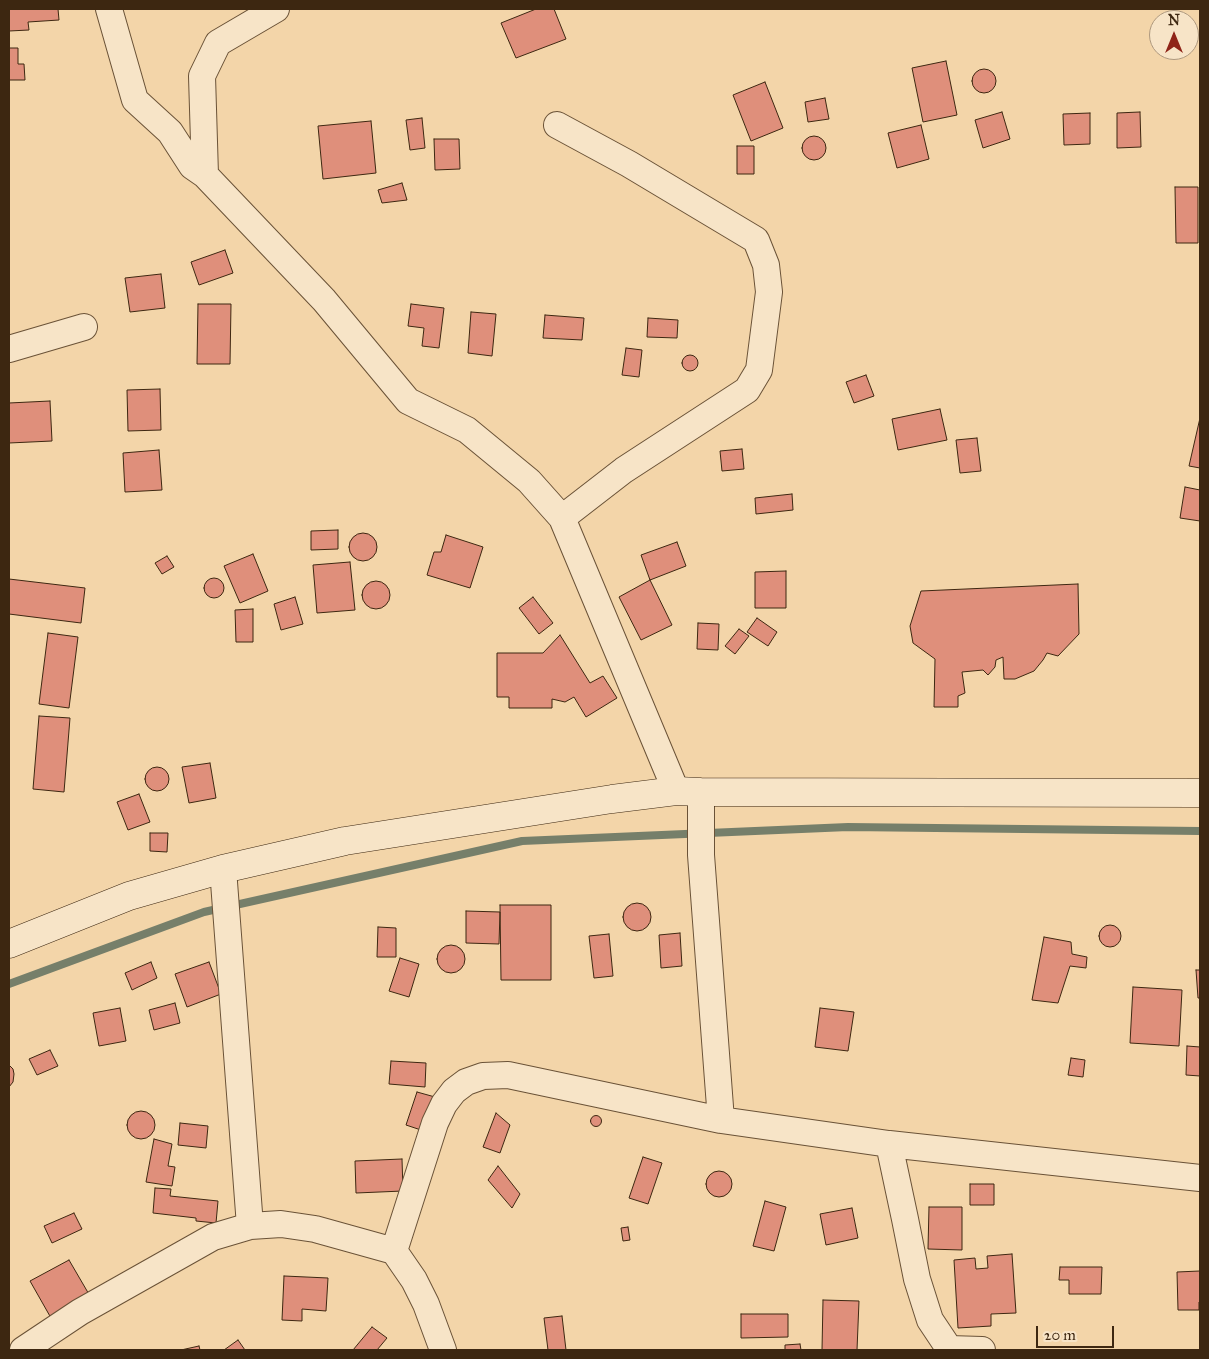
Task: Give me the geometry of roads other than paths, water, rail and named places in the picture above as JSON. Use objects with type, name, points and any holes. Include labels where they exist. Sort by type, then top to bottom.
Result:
[{"type":"street","points":[[109,9],[135,100],[170,132],[192,166],[205,175],[324,300],[408,401],[467,430],[529,481],[562,518],[688,792],[701,856],[721,1120]]},
{"type":"street","points":[[205,175],[202,76],[218,43],[276,9]]},
{"type":"street","points":[[557,125],[629,164],[756,240],[766,265],[768,292],[759,370],[747,390],[624,470],[562,518]]},
{"type":"street","points":[[9,349],[84,327]]},
{"type":"street","points":[[9,944],[129,896],[223,869],[345,841],[612,798],[688,792],[1200,793]]},
{"type":"street","points":[[223,869],[250,1226]]},
{"type":"street","points":[[394,1251],[435,1123],[444,1104],[454,1090],[466,1082],[482,1076],[508,1075],[721,1120],[889,1144],[1200,1178]]},
{"type":"street","points":[[889,1144],[917,1279],[930,1320],[950,1350],[982,1350]]},
{"type":"street","points":[[23,1350],[80,1312],[213,1237],[250,1226],[281,1224],[315,1229],[394,1251],[414,1280],[426,1304],[443,1350]]},
{"type":"waterway","points":[[9,984],[204,912],[522,841],[848,827],[1200,831]]}]
